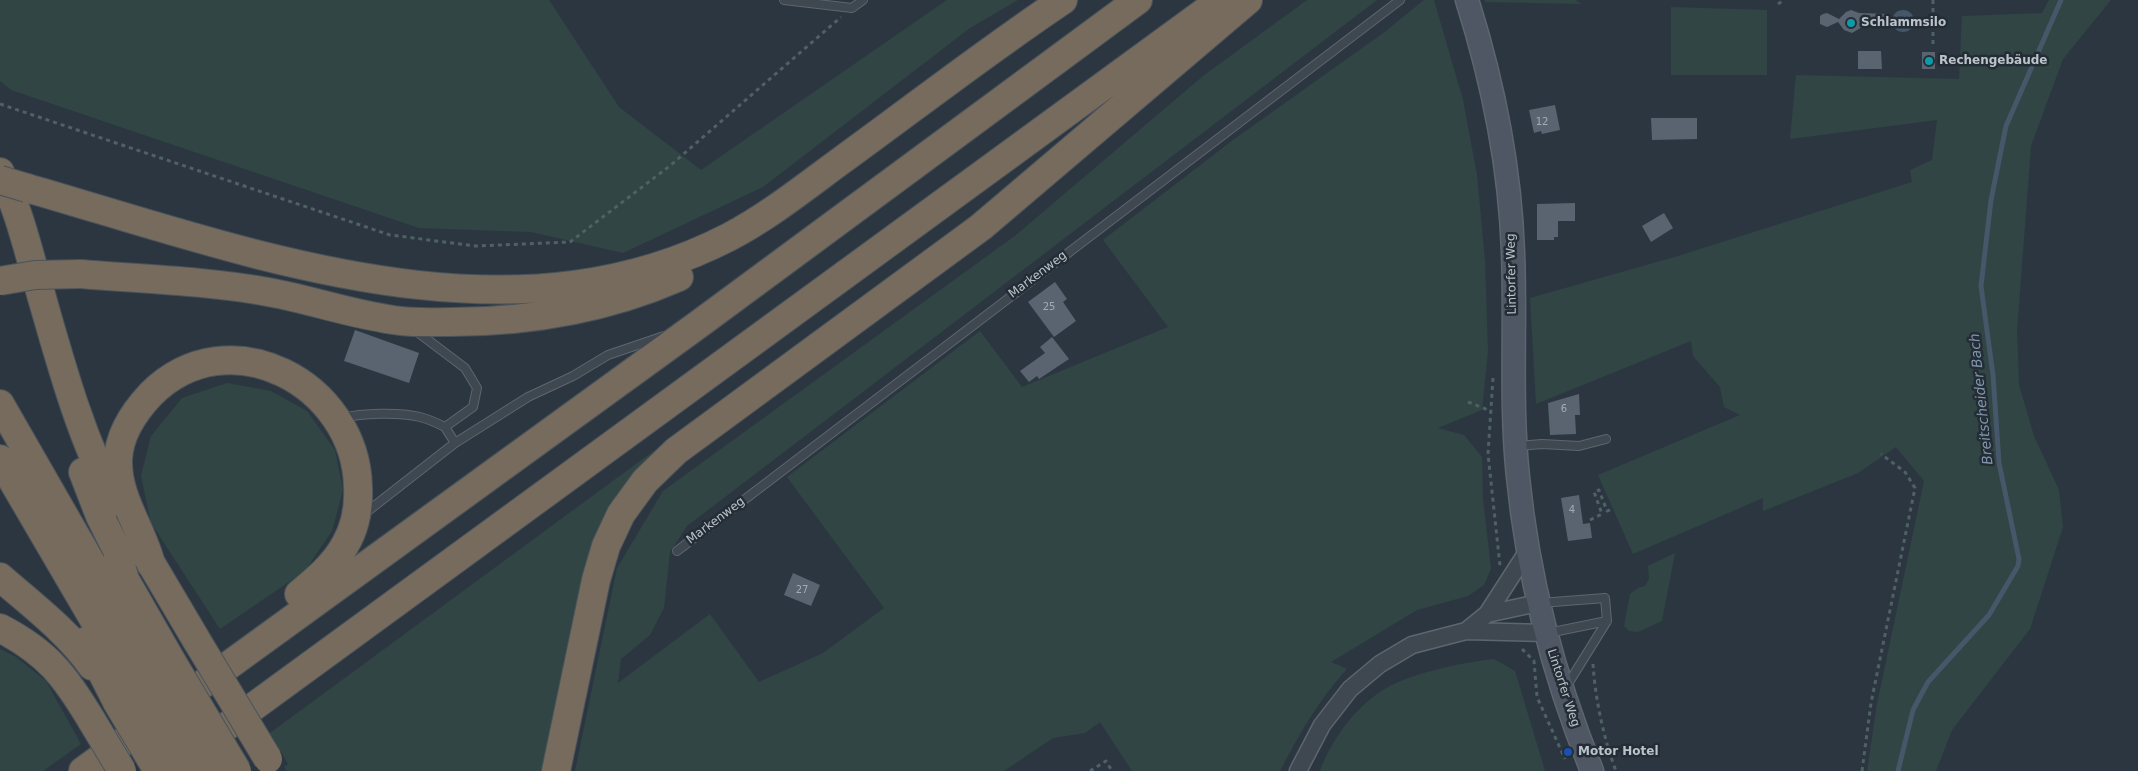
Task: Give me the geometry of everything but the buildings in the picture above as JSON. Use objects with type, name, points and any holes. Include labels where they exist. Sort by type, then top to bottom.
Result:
[{"type":"highway","points":[[0,180],[319,270],[391,282],[482,289],[552,288],[636,274],[708,247],[747,227],[1063,0]]},
{"type":"highway","points":[[83,771],[698,324],[1138,0]]},
{"type":"highway","points":[[166,771],[1221,0]]},
{"type":"highway","points":[[556,771],[596,580],[606,546],[621,514],[645,481],[676,451],[981,227],[1248,0]]},
{"type":"highway","points":[[0,172],[16,210],[68,382],[101,473],[151,564],[272,765]]},
{"type":"highway","points":[[0,281],[35,275],[80,274],[167,280],[268,292],[402,321],[476,322],[521,319],[567,313],[620,300],[680,276],[728,251],[744,239],[771,211]]},
{"type":"highway","points":[[51,327],[52,365],[75,449],[93,499],[117,550],[125,580],[145,682],[158,771]]},
{"type":"highway","points":[[151,564],[147,548],[121,489],[118,458],[122,439],[140,406],[167,381],[184,371],[218,362],[246,361],[267,365],[283,372],[312,390],[338,420],[350,442],[356,466],[358,492],[355,521],[339,555],[320,576],[284,607],[258,643]]},
{"type":"highway","points":[[0,404],[30,456],[145,682],[182,771]]},
{"type":"highway","points":[[30,456],[66,486],[125,580]]},
{"type":"highway","points":[[0,459],[145,682],[212,771]]},
{"type":"highway","points":[[0,491],[77,622],[145,682],[237,771]]},
{"type":"highway","points":[[0,577],[42,613],[80,650],[145,682]]},
{"type":"highway","points":[[0,628],[33,648],[61,673],[122,771]]},
{"type":"main road","name":"Lintorfer Weg","points":[[1467,0],[1482,46],[1508,180],[1513,252],[1514,414],[1518,477],[1527,552],[1538,603],[1563,691],[1592,771]]},
{"type":"street","name":"Lintorfer Weg","points":[[1466,630],[1487,614],[1527,552]]},
{"type":"street","name":"Lintorfer Weg","points":[[1487,614],[1538,603]]},
{"type":"street","name":"Lintorfer Weg","points":[[1298,771],[1322,725],[1350,689],[1380,664],[1412,645],[1466,630],[1546,633]]},
{"type":"lane","points":[[786,0],[852,8],[863,0]]},
{"type":"lane","name":"Markenweg","points":[[677,551],[1400,0]]},
{"type":"lane","points":[[402,321],[465,368],[477,388],[473,407],[445,426]]},
{"type":"lane","points":[[355,521],[455,444],[528,397],[573,376],[608,355],[698,324]]},
{"type":"lane","points":[[338,420],[358,415],[420,417],[445,426],[455,444]]},
{"type":"lane","points":[[1516,447],[1542,444],[1579,446],[1606,439]]},
{"type":"lane","points":[[1538,603],[1605,598],[1607,621],[1563,691]]},
{"type":"lane","points":[[1546,633],[1607,621]]},
{"type":"path","points":[[1778,4],[1784,0]]},
{"type":"path","points":[[1933,0],[1933,44]]},
{"type":"path","points":[[0,104],[390,235],[476,246],[570,242],[671,165],[852,8]]},
{"type":"path","points":[[1468,402],[1490,411],[1514,414]]},
{"type":"path","points":[[1862,771],[1871,703],[1915,488],[1906,472],[1881,454]]},
{"type":"path","points":[[1590,520],[1602,514],[1594,492],[1598,490],[1607,511],[1612,509]]},
{"type":"path","points":[[1592,643],[1596,693],[1616,771]]},
{"type":"path","points":[[1090,771],[1106,761],[1112,771]]},
{"type":"green space","points":[[0,0],[549,0],[619,107],[701,170],[947,0],[1018,0],[970,28],[763,187],[623,253],[531,232],[419,228],[11,90],[0,81]]},
{"type":"green space","points":[[1307,0],[1377,0],[687,526],[670,552],[664,608],[650,635],[621,659],[618,683],[710,614],[759,682],[823,653],[884,608],[787,477],[980,331],[1022,387],[1168,327],[1103,240],[1233,140],[1386,31],[1424,0],[1434,0],[1463,100],[1477,175],[1485,261],[1488,351],[1482,410],[1438,428],[1464,435],[1482,457],[1483,498],[1491,569],[1484,585],[1468,596],[1417,610],[1331,662],[1347,669],[1310,718],[1280,771],[1132,771],[1100,722],[1085,733],[1053,738],[1004,771],[575,771],[617,568],[663,491],[1016,235],[1203,76]]},
{"type":"green space","points":[[1485,0],[1576,0],[1581,4],[1485,2]]},
{"type":"green space","points":[[2049,0],[2111,0],[2063,59],[2031,146],[2017,331],[2019,385],[2034,436],[2059,490],[2063,527],[2030,629],[1952,730],[1936,771],[1867,771],[1877,704],[1924,481],[1896,447],[1858,473],[1763,511],[1763,498],[1633,554],[1598,475],[1740,415],[1724,407],[1720,387],[1693,356],[1691,341],[1536,404],[1530,298],[1678,256],[1912,182],[1910,170],[1932,160],[1937,120],[1790,139],[1796,75],[1959,79],[1962,16],[2042,13]]},
{"type":"green space","points":[[1671,7],[1767,10],[1767,75],[1671,75]]},
{"type":"green space","points":[[1085,133],[641,478],[551,771],[287,771],[284,767],[288,764],[270,733],[912,261],[1005,189]]},
{"type":"green space","points":[[227,383],[271,391],[307,411],[335,450],[343,490],[332,531],[305,571],[220,629],[151,523],[141,476],[151,436],[182,398]]},
{"type":"green space","points":[[1675,553],[1662,621],[1638,632],[1629,631],[1624,626],[1630,594],[1638,588],[1645,586],[1649,579],[1648,566]]},
{"type":"green space","points":[[0,649],[16,657],[46,681],[81,744],[43,771],[0,771]]},
{"type":"green space","points":[[1494,659],[1515,671],[1545,771],[1320,771],[1330,749],[1344,727],[1370,699],[1380,692],[1419,674],[1450,666]]},
{"type":"water","points":[[1903,10],[1911,13],[1914,21],[1911,29],[1903,32],[1895,29],[1892,21],[1895,13]]},
{"type":"waterway","name":"Breitscheider Bach","points":[[1898,771],[1913,710],[1928,682],[1989,615],[2018,566],[2019,559],[1999,463],[1993,375],[1981,286],[1991,200],[2006,126],[2061,0]]},
{"type":"place","name":"Schlammsilo","points":[[1851,23]]},
{"type":"place","name":"Rechengebäude","points":[[1929,61]]},
{"type":"place","name":"Motor Hotel","points":[[1568,752]]}]
